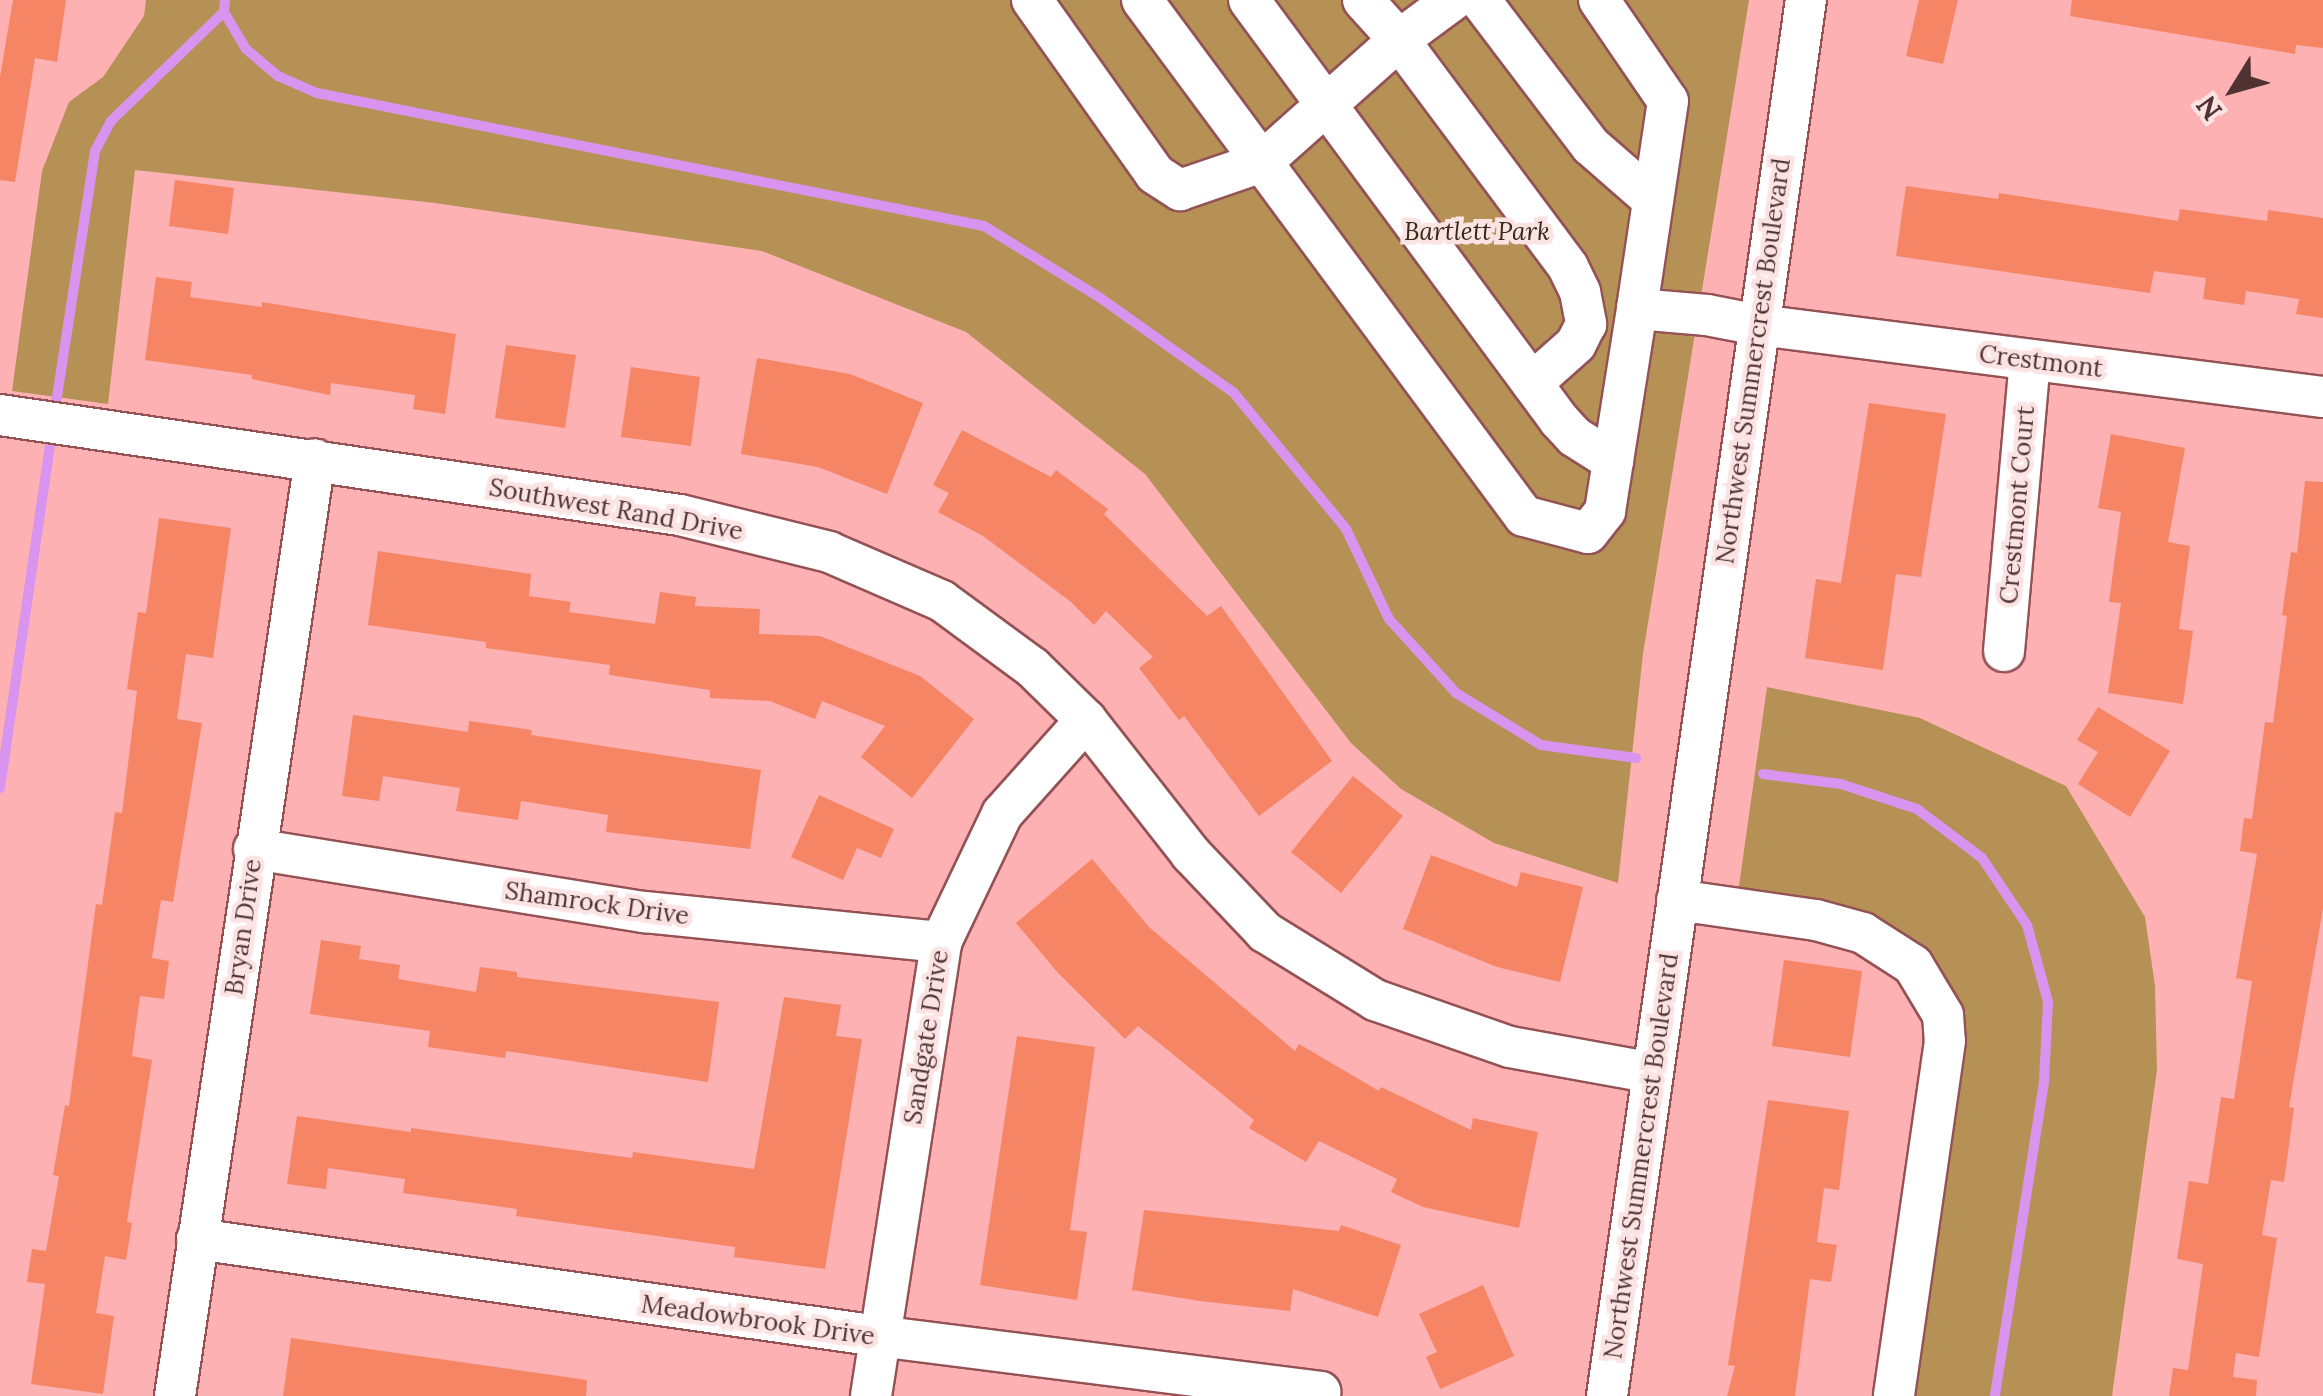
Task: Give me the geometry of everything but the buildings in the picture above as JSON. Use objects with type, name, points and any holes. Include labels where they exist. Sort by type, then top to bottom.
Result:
[{"type":"street","points":[[1032,0],[1155,174],[1180,190],[1224,171],[1262,162],[1399,40],[1453,0]]},
{"type":"street","points":[[1142,0],[1524,516],[1588,533],[1605,511],[1668,101],[1599,0]]},
{"type":"street","points":[[1249,0],[1532,383],[1575,436],[1613,462]]},
{"type":"street","points":[[1363,0],[1399,40],[1568,267],[1580,292],[1586,324],[1576,344],[1532,383]]},
{"type":"street","points":[[1480,0],[1591,146],[1653,200]]},
{"type":"street","name":"Northwest Summercrest Boulevard","points":[[1607,1396],[1700,722],[1806,0]]},
{"type":"street","name":"Crestmont","points":[[1637,310],[1707,314],[1759,325],[2323,397]]},
{"type":"street","name":"Crestmont Court","points":[[2004,651],[2030,360]]},
{"type":"street","name":"Southwest Rand Drive","points":[[2,415],[680,515],[828,552],[942,602],[1032,667],[1086,720],[1191,854],[1265,932],[1375,1000],[1510,1047],[1652,1073]]},
{"type":"street","name":"Bryan Drive","points":[[175,1396],[315,460]]},
{"type":"street","name":"Sandgate Drive","points":[[870,1396],[940,942],[1002,814],[1086,720]]},
{"type":"street","name":"Shamrock Drive","points":[[254,849],[645,912],[940,942]]},
{"type":"street","points":[[1677,900],[1816,920],[1863,933],[1913,965],[1943,1014],[1944,1041],[1894,1396]]},
{"type":"street","name":"Meadowbrook Drive","points":[[198,1240],[1320,1394]]},
{"type":"green space","name":"Bartlett Park","points":[[146,0],[1749,0],[1643,654],[1618,883],[1494,843],[1401,789],[1351,743],[1145,474],[966,332],[762,251],[435,203],[135,170],[108,404],[12,391],[42,171],[69,102],[103,77],[144,16]]},
{"type":"green space","points":[[1767,687],[1920,718],[2066,786],[2145,917],[2155,986],[2157,1070],[2112,1396],[1910,1396],[1935,970],[1738,893]]},
{"type":"waterway","points":[[225,0],[224,12],[246,49],[278,76],[317,93],[984,226],[1099,297],[1234,393],[1346,529],[1389,619],[1456,693],[1541,745],[1636,758]]},
{"type":"waterway","points":[[54,416],[95,151],[111,121],[224,12]]},
{"type":"waterway","points":[[0,788],[52,433]]},
{"type":"waterway","points":[[1763,774],[1841,784],[1917,809],[1982,858],[2027,925],[2048,1002],[2044,1082],[1995,1396]]}]
